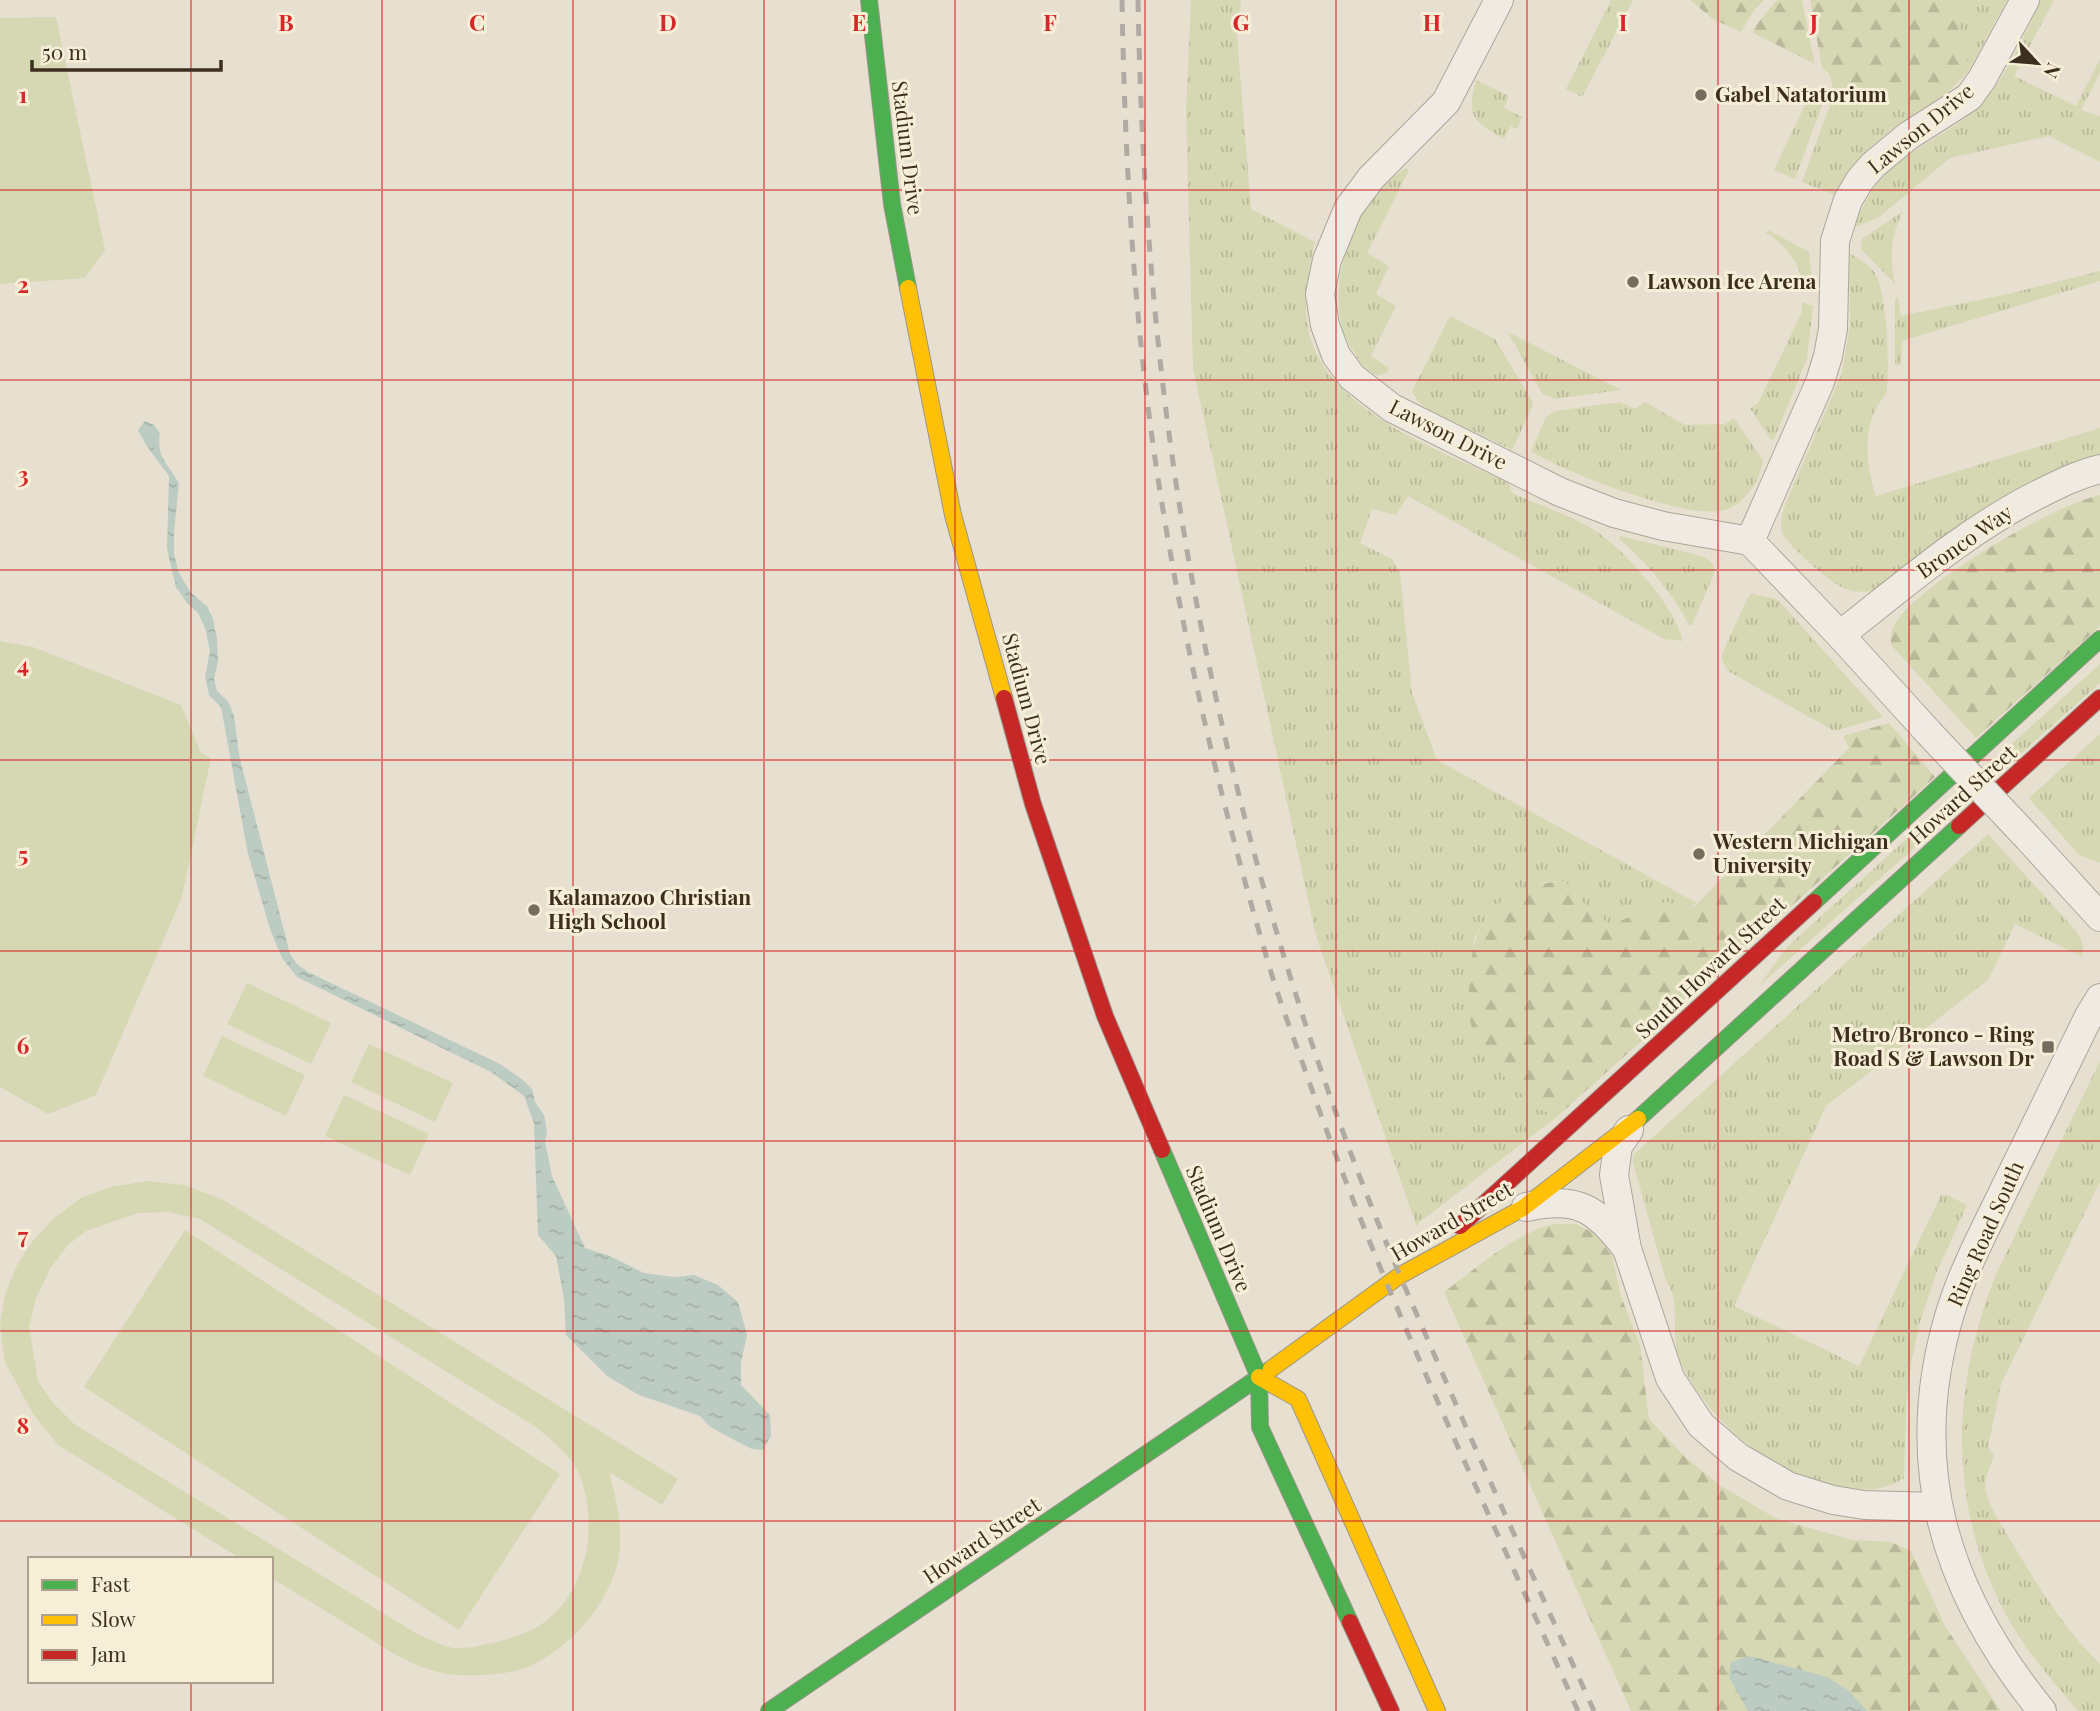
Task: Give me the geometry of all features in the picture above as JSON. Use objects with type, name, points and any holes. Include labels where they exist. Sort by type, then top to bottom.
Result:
[{"type":"street","name":"Stadium Drive","points":[[869,0],[892,204],[934,424],[953,515],[1033,804],[1105,1016],[1259,1377],[1260,1427],[1391,1711]]},
{"type":"street","name":"Lawson Drive","points":[[1499,0],[1446,102],[1371,178],[1348,209],[1327,260],[1320,294],[1325,325],[1336,355],[1352,377],[1392,408],[1560,492],[1662,526],[1750,541],[1820,382],[1828,356],[1833,329],[1835,241],[1848,200],[1873,165],[1908,136],[1969,97],[1982,79],[2025,0]]},
{"type":"street","name":"Bronco Way","points":[[1840,635],[1991,521],[2063,482],[2100,470]]},
{"type":"street","points":[[1750,541],[2100,917]]},
{"type":"street","name":"South Howard Street","points":[[1412,1270],[2100,639]]},
{"type":"street","name":"Howard Street","points":[[769,1711],[1259,1377],[1393,1281],[1523,1208],[1631,1125],[2100,698]]},
{"type":"street","name":"Ring Road South","points":[[2042,1711],[1990,1638],[1951,1558],[1937,1507],[1932,1462],[1933,1407],[1940,1356],[1952,1308],[1989,1222],[2100,998]]},
{"type":"street","points":[[1631,1125],[1618,1146],[1614,1160],[1614,1175],[1627,1249],[1670,1378],[1702,1425],[1738,1457],[1788,1486],[1833,1500],[1864,1505],[1937,1507]]},
{"type":"street","points":[[1523,1208],[1565,1202],[1580,1206],[1611,1228],[1627,1249]]},
{"type":"street","points":[[1259,1377],[1298,1399],[1437,1711]]},
{"type":"green space","points":[[1191,0],[1241,0],[1237,36],[1251,209],[1315,242],[1307,292],[1307,322],[1316,353],[1334,379],[1386,423],[1509,483],[1512,493],[1587,526],[1608,540],[1660,597],[1671,612],[1683,641],[1664,639],[1408,496],[1396,515],[1372,509],[1360,543],[1392,559],[1400,573],[1412,693],[1437,760],[1697,903],[1687,908],[1666,902],[1610,925],[1588,908],[1564,881],[1544,882],[1487,915],[1474,939],[1470,973],[1470,1022],[1495,1064],[1528,1101],[1558,1116],[1416,1225],[1316,936],[1193,368],[1186,112]]},
{"type":"green space","points":[[1611,0],[1633,0],[1582,97],[1566,89]]},
{"type":"green space","points":[[1690,0],[1764,0],[1754,10],[1741,32],[1713,19]]},
{"type":"green space","points":[[1777,0],[1802,0],[1815,64],[1753,33],[1756,25]]},
{"type":"green space","points":[[1810,0],[1939,0],[1946,5],[1956,22],[1968,72],[1946,94],[1915,113],[1834,78],[1822,68]]},
{"type":"green space","points":[[1939,0],[2007,0],[1968,72],[1956,22],[1946,5]]},
{"type":"green space","points":[[2041,0],[2054,0],[2014,76],[2076,106],[2100,59],[2100,73],[2081,110],[2100,116],[2100,162],[2049,136],[1950,158],[1879,217],[1853,228],[1869,195],[1893,166],[1971,114],[1992,92],[2015,54]]},
{"type":"green space","points":[[56,17],[105,250],[85,278],[0,284],[0,18]]},
{"type":"green space","points":[[1830,75],[1915,113],[1867,151],[1846,176],[1835,195],[1802,182],[1834,94]]},
{"type":"green space","points":[[1476,80],[1509,96],[1504,108],[1522,117],[1517,129],[1511,126],[1504,139],[1475,117],[1472,102]]},
{"type":"green space","points":[[1813,88],[1825,97],[1795,179],[1774,170]]},
{"type":"green space","points":[[1406,168],[1409,170],[1367,253],[1389,266],[1376,294],[1396,306],[1371,356],[1389,368],[1387,373],[1378,375],[1365,368],[1342,327],[1338,302],[1340,276],[1346,250],[1371,202],[1387,182]]},
{"type":"green space","points":[[1903,211],[1892,246],[1895,284],[1861,249],[1862,239]]},
{"type":"green space","points":[[1768,230],[1809,252],[1812,279],[1801,282],[1794,261],[1784,247],[1766,233]]},
{"type":"green space","points":[[1849,253],[1874,272],[1885,311],[1887,391],[1872,417],[1868,440],[1868,463],[1876,496],[2100,428],[2100,463],[1881,591],[1856,591],[1841,587],[1802,555],[1781,529],[1785,505],[1842,373],[1850,325]]},
{"type":"green space","points":[[2100,271],[2100,281],[1902,341],[1901,365],[1895,365],[1895,299],[1898,297],[1901,316],[2008,294]]},
{"type":"green space","points":[[1802,302],[1813,306],[1807,359],[1774,439],[1771,440],[1750,408],[1758,403],[1802,312]]},
{"type":"green space","points":[[1450,316],[1495,339],[1532,401],[1533,405],[1512,450],[1427,409],[1412,391]]},
{"type":"green space","points":[[1508,332],[1621,390],[1555,399],[1543,394]]},
{"type":"green space","points":[[1620,402],[1635,409],[1645,402],[1685,425],[1725,424],[1734,418],[1763,461],[1750,491],[1739,502],[1725,510],[1684,508],[1656,502],[1597,482],[1531,451],[1546,417],[1554,411]]},
{"type":"green space","points":[[2100,495],[2100,626],[1976,738],[1891,645],[1894,626],[1909,607],[1931,588],[1989,548],[2051,514]]},
{"type":"green space","points":[[1620,536],[1694,554],[1706,558],[1714,565],[1714,574],[1692,625],[1689,625],[1658,579],[1619,539]]},
{"type":"green space","points":[[1752,593],[1778,600],[1883,717],[1834,731],[1728,671],[1722,654]]},
{"type":"green space","points":[[0,641],[33,647],[181,705],[201,753],[211,758],[182,897],[96,1095],[48,1114],[0,1087]]},
{"type":"green space","points":[[2100,664],[2100,683],[1759,986],[1787,947]]},
{"type":"green space","points":[[1889,723],[1935,777],[1558,1116],[1538,1108],[1521,1094],[1487,1055],[1476,1038],[1470,1021],[1469,984],[1475,941],[1493,909],[1522,890],[1565,881],[1588,908],[1610,925],[1666,902],[1687,908],[1695,906],[1849,748],[1843,736]]},
{"type":"green space","points":[[2100,734],[2100,863],[2079,855],[2029,798]]},
{"type":"green space","points":[[1988,834],[2077,932],[2083,947],[2081,956],[2015,924],[1988,980],[1826,1106],[1734,1306],[1859,1366],[1941,1195],[1947,1195],[1967,1205],[1936,1274],[1919,1325],[1906,1406],[1904,1478],[1882,1488],[1867,1489],[1817,1481],[1768,1459],[1726,1426],[1693,1384],[1680,1361],[1675,1338],[1672,1294],[1633,1163],[1633,1155]]},
{"type":"green space","points":[[247,983],[331,1023],[311,1064],[227,1024]]},
{"type":"green space","points":[[222,1036],[305,1075],[286,1116],[203,1076]]},
{"type":"green space","points":[[369,1044],[453,1083],[435,1122],[351,1082]]},
{"type":"green space","points":[[2100,1061],[2100,1182],[2001,1384],[1988,1447],[1994,1456],[1985,1483],[1993,1509],[2018,1553],[2061,1619],[2100,1664],[2100,1711],[2078,1711],[2020,1638],[1991,1584],[1976,1540],[1966,1496],[1962,1451],[1970,1361],[1981,1316],[1997,1272]]},
{"type":"green space","points":[[344,1095],[429,1134],[410,1175],[325,1136]]},
{"type":"green space","points":[[148,1181],[184,1185],[222,1199],[678,1479],[662,1505],[609,1472],[619,1518],[617,1566],[603,1598],[583,1626],[543,1659],[520,1670],[500,1674],[467,1675],[448,1674],[410,1662],[273,1579],[273,1557],[238,1557],[58,1445],[33,1414],[5,1362],[0,1324],[5,1295],[16,1267],[32,1242],[53,1219],[81,1198],[110,1187]],"holes":[[[168,1212],[200,1219],[536,1427],[566,1454],[579,1474],[585,1493],[588,1533],[586,1554],[580,1573],[572,1591],[560,1607],[534,1628],[497,1642],[471,1647],[450,1647],[419,1635],[74,1424],[53,1403],[38,1381],[29,1327],[36,1298],[50,1269],[68,1245],[86,1231],[138,1213]]]},
{"type":"green space","points":[[1554,1224],[1576,1224],[1596,1234],[1612,1256],[1621,1296],[1640,1346],[1649,1419],[1685,1457],[1721,1486],[1777,1519],[1853,1540],[1891,1542],[1911,1551],[1945,1626],[2001,1711],[1631,1711],[1444,1292],[1510,1243]]},
{"type":"green space","points":[[185,1230],[560,1474],[459,1630],[84,1387]]},
{"type":"water","points":[[145,421],[154,425],[160,433],[161,454],[179,483],[174,554],[179,573],[191,593],[207,606],[213,619],[218,661],[214,679],[217,691],[228,701],[234,716],[239,755],[290,954],[297,964],[308,972],[500,1064],[523,1080],[532,1089],[535,1102],[544,1115],[547,1132],[545,1141],[552,1176],[585,1248],[610,1256],[644,1273],[674,1277],[694,1275],[718,1285],[738,1302],[747,1335],[741,1362],[741,1385],[770,1415],[771,1436],[763,1450],[752,1449],[734,1440],[709,1426],[700,1416],[639,1395],[607,1376],[566,1335],[564,1299],[556,1256],[538,1235],[534,1123],[524,1096],[491,1072],[297,977],[282,958],[270,929],[248,854],[221,707],[209,695],[205,677],[210,651],[205,628],[198,613],[176,587],[167,548],[169,476],[138,430]]},
{"type":"water","points":[[1750,1656],[1827,1677],[1848,1690],[1867,1711],[1748,1711],[1729,1677],[1731,1662]]},
{"type":"railway","points":[[1122,0],[1133,256],[1153,447],[1185,629],[1240,865],[1274,982],[1370,1244],[1437,1400],[1578,1711]]},
{"type":"railway","points":[[1138,0],[1149,242],[1160,363],[1176,483],[1224,734],[1267,900],[1318,1063],[1359,1176],[1454,1400],[1594,1711]]},
{"type":"traffic: fast","points":[[869,0],[892,204],[908,288]]},
{"type":"traffic: fast","points":[[1814,902],[2100,639]]},
{"type":"traffic: fast","points":[[1638,1119],[1959,826]]},
{"type":"traffic: fast","points":[[1162,1150],[1259,1377],[1260,1427],[1350,1622]]},
{"type":"traffic: fast","points":[[769,1711],[1271,1369]]},
{"type":"traffic: slow","points":[[908,288],[953,515],[1004,698]]},
{"type":"traffic: slow","points":[[1271,1369],[1399,1276],[1523,1208],[1638,1119]]},
{"type":"traffic: slow","points":[[1259,1377],[1298,1399],[1437,1711]]},
{"type":"traffic: jam","points":[[1004,698],[1033,804],[1105,1016],[1162,1150]]},
{"type":"traffic: jam","points":[[1959,826],[2100,698]]},
{"type":"traffic: jam","points":[[1460,1226],[1814,902]]},
{"type":"traffic: jam","points":[[1350,1622],[1391,1711]]},
{"type":"place","name":"Gabel Natatorium","points":[[1701,95]]},
{"type":"place","name":"Lawson Ice Arena","points":[[1633,282]]},
{"type":"place","name":"Western Michigan University","points":[[1699,854]]},
{"type":"place","name":"Kalamazoo Christian High School","points":[[534,910]]},
{"type":"place","name":"Metro/Bronco - Ring Road S & Lawson Dr","points":[[2048,1047]]}]
